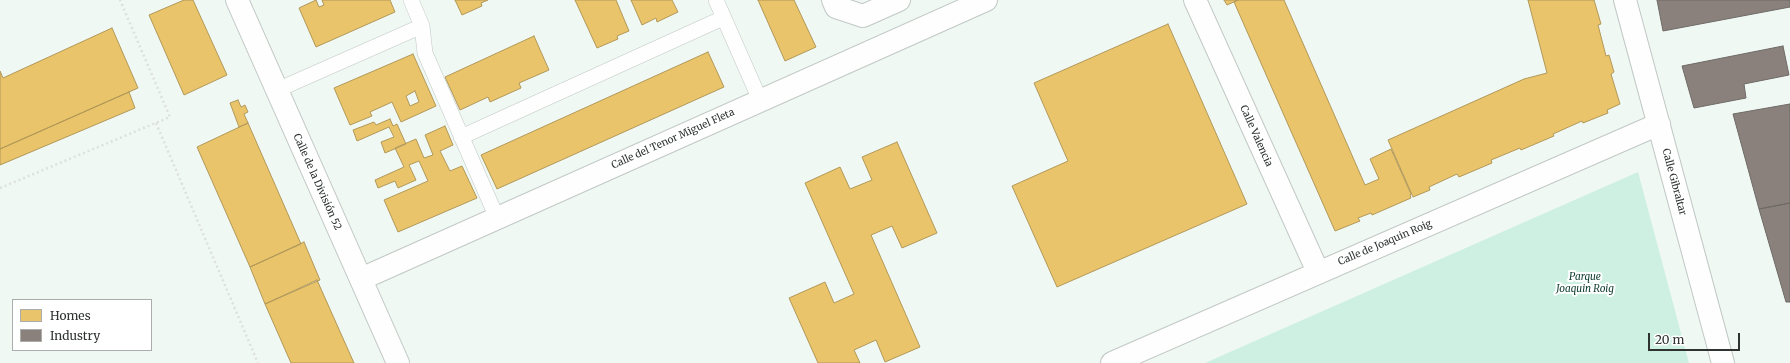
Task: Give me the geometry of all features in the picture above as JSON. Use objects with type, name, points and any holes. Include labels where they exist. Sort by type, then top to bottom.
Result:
[{"type":"street","name":"Calle de la División 52","points":[[237,0],[398,363]]},
{"type":"street","points":[[833,0],[836,7],[863,16],[899,0]]},
{"type":"street","name":"Calle del Tenor Miguel Fleta","points":[[361,279],[986,0]]},
{"type":"street","name":"Calle Valencia","points":[[1195,0],[1318,272]]},
{"type":"street","name":"Calle Gibraltar","points":[[1625,0],[1723,363]]},
{"type":"street","name":"Calle de Joaquin Roig","points":[[1112,363],[1659,124]]},
{"type":"lane","points":[[411,0],[422,26],[425,53],[497,218]]},
{"type":"lane","points":[[716,0],[760,100]]},
{"type":"lane","points":[[461,136],[723,18]]},
{"type":"lane","points":[[277,90],[422,26]]},
{"type":"path","points":[[0,188],[170,117],[120,0]]},
{"type":"path","points":[[156,123],[258,363]]},
{"type":"green space","name":"Parque Joaquin Roig","points":[[1638,172],[1689,363],[1205,363]]},
{"type":"building: Homes","points":[[184,0],[193,0],[227,75],[184,95],[149,15]]},
{"type":"building: Homes","points":[[316,0],[319,7],[324,5],[322,0],[390,0],[395,12],[316,47],[299,8]]},
{"type":"building: Homes","points":[[455,0],[488,0],[481,3],[482,6],[462,15]]},
{"type":"building: Homes","points":[[575,0],[616,0],[629,31],[617,36],[618,39],[597,48]]},
{"type":"building: Homes","points":[[631,0],[672,0],[678,12],[657,22],[656,18],[642,25]]},
{"type":"building: Homes","points":[[758,0],[794,0],[816,47],[785,61]]},
{"type":"building: Homes","points":[[1224,0],[1238,0],[1227,5]]},
{"type":"building: Homes","points":[[1238,0],[1284,0],[1365,185],[1379,179],[1370,159],[1391,149],[1411,194],[1411,198],[1372,215],[1371,213],[1358,218],[1360,221],[1335,231],[1234,2]]},
{"type":"building: Homes","points":[[1528,0],[1594,0],[1601,24],[1598,25],[1606,56],[1609,55],[1614,72],[1611,74],[1620,104],[1607,110],[1608,113],[1583,123],[1582,121],[1553,134],[1554,136],[1521,150],[1520,148],[1491,160],[1492,163],[1459,177],[1457,174],[1429,187],[1430,190],[1413,197],[1388,140],[1524,79],[1547,73]]},
{"type":"building: Homes","points":[[1168,24],[1247,204],[1057,287],[1012,186],[1068,161],[1034,83]]},
{"type":"building: Homes","points":[[112,28],[138,88],[0,149],[0,71],[3,78]]},
{"type":"building: Homes","points":[[534,36],[549,70],[519,83],[521,88],[490,102],[488,97],[460,110],[445,77]]},
{"type":"building: Homes","points":[[708,52],[724,87],[497,189],[481,155]]},
{"type":"building: Homes","points":[[413,54],[436,106],[401,122],[392,102],[370,112],[372,116],[350,125],[334,88]],"holes":[[[415,91],[419,102],[410,106],[406,96]]]},
{"type":"building: Homes","points":[[129,92],[135,108],[0,165],[0,149]]},
{"type":"building: Homes","points":[[238,100],[241,107],[245,105],[248,112],[244,114],[248,123],[239,127],[230,103]]},
{"type":"building: Homes","points":[[390,119],[393,126],[397,124],[406,144],[385,153],[381,142],[394,137],[389,127],[357,141],[353,130],[374,122],[376,125]]},
{"type":"building: Homes","points":[[248,123],[301,244],[250,267],[197,147]]},
{"type":"building: Homes","points":[[445,126],[453,145],[440,151],[450,171],[462,166],[477,198],[398,232],[384,200],[428,181],[419,161],[409,165],[416,180],[398,188],[395,181],[378,188],[375,180],[404,167],[395,148],[416,139],[424,158],[433,155],[425,135]]},
{"type":"building: Homes","points":[[897,142],[937,233],[902,248],[892,226],[871,235],[920,347],[885,362],[876,340],[854,350],[860,363],[818,363],[789,298],[825,282],[834,303],[854,294],[805,183],[840,167],[850,189],[872,180],[862,157]]},
{"type":"building: Homes","points":[[304,242],[320,280],[265,304],[250,267]]},
{"type":"building: Homes","points":[[317,280],[354,363],[291,363],[265,304]]},
{"type":"building: Industry","points":[[1657,0],[1790,0],[1790,7],[1663,31]]},
{"type":"building: Industry","points":[[1783,46],[1789,75],[1744,84],[1746,98],[1694,108],[1682,66]]},
{"type":"building: Industry","points":[[1790,104],[1790,203],[1759,209],[1733,114]]},
{"type":"building: Industry","points":[[1790,203],[1790,302],[1786,302],[1759,209]]}]
